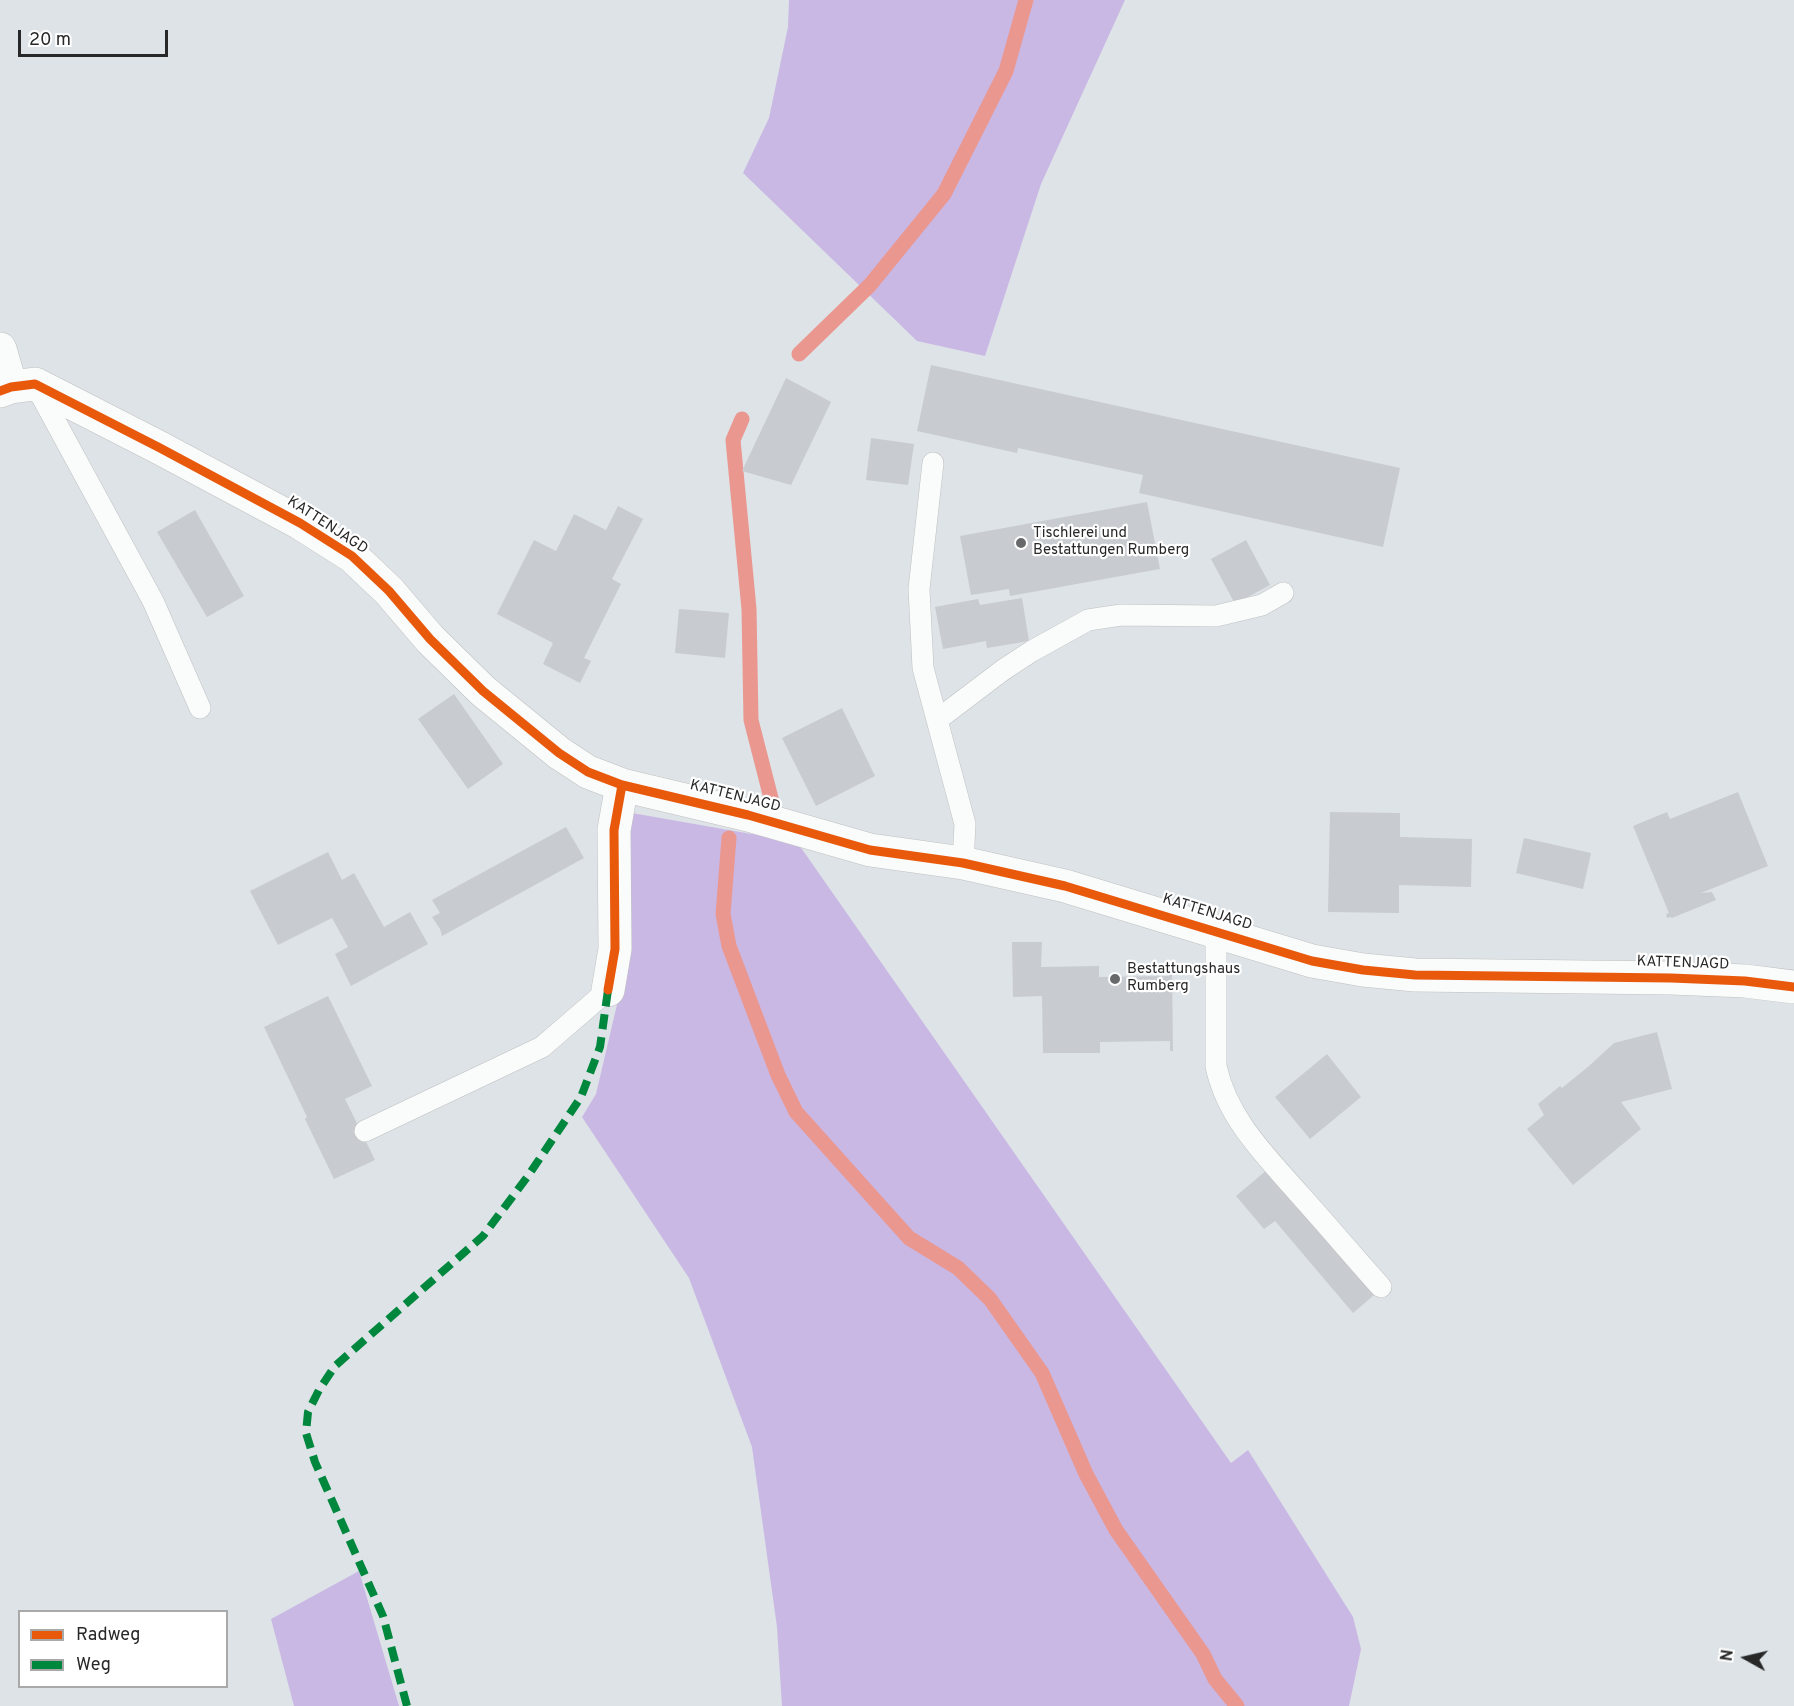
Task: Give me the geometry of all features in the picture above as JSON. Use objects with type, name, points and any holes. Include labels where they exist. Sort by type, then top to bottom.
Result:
[{"type":"street","points":[[0,349],[15,387]]},
{"type":"street","name":"KATTENJAGD","points":[[15,387],[160,448],[290,518],[352,556],[389,591],[430,639],[483,691],[559,753],[588,772],[622,785],[748,814],[870,850],[963,863],[1065,886],[1312,961],[1363,970],[1415,975],[1671,978],[1746,981],[1794,987]]},
{"type":"street","points":[[608,990],[615,949],[614,830],[622,785]]},
{"type":"lane","points":[[15,387],[153,601],[200,708]]},
{"type":"lane","points":[[933,463],[919,589],[923,668],[965,824],[963,863]]},
{"type":"lane","points":[[937,720],[1003,670],[1088,620],[1121,615],[1216,616],[1262,605],[1284,593]]},
{"type":"lane","points":[[1216,931],[1216,1066],[1227,1099],[1251,1138],[1381,1287]]},
{"type":"lane","points":[[365,1131],[542,1047],[608,990]]},
{"type":"shaded area","points":[[789,0],[1125,0],[1041,184],[985,356],[917,341],[743,173],[769,118],[788,27]]},
{"type":"shaded area","points":[[632,813],[797,842],[1231,1463],[1248,1450],[1353,1617],[1361,1649],[1349,1706],[782,1706],[777,1627],[752,1447],[689,1278],[582,1117],[596,1094],[623,979]]},
{"type":"shaded area","points":[[359,1571],[399,1706],[294,1706],[271,1619]]},
{"type":"building","points":[[931,365],[1400,468],[1383,547],[1139,493],[1143,475],[1018,448],[1017,453],[917,431]]},
{"type":"building","points":[[786,378],[831,402],[791,485],[742,471]]},
{"type":"building","points":[[871,438],[914,444],[908,485],[866,480]]},
{"type":"building","points":[[1147,502],[1160,569],[1010,596],[1009,589],[971,595],[960,536]]},
{"type":"building","points":[[618,506],[643,519],[612,579],[621,584],[584,658],[591,661],[580,683],[543,664],[553,643],[497,614],[534,540],[556,551],[574,514],[606,530]]},
{"type":"building","points":[[195,510],[244,596],[207,617],[157,532]]},
{"type":"building","points":[[1246,540],[1270,585],[1235,604],[1211,559]]},
{"type":"building","points":[[1022,598],[1029,641],[987,648],[986,641],[943,649],[935,607],[978,599],[980,605]]},
{"type":"building","points":[[679,609],[729,613],[725,658],[675,653]]},
{"type":"building","points":[[454,694],[503,764],[468,789],[418,719]]},
{"type":"building","points":[[842,708],[875,776],[816,806],[782,738]]},
{"type":"building","points":[[1738,792],[1768,866],[1701,893],[1712,892],[1716,900],[1667,918],[1666,914],[1669,913],[1633,826],[1667,812],[1670,819]]},
{"type":"building","points":[[1330,812],[1400,813],[1400,837],[1472,839],[1471,887],[1399,885],[1399,913],[1328,912]]},
{"type":"building","points":[[566,827],[584,858],[442,936],[432,917],[440,913],[432,900]]},
{"type":"building","points":[[1524,838],[1591,853],[1583,889],[1516,873]]},
{"type":"building","points":[[328,852],[342,880],[354,873],[384,927],[410,912],[428,944],[351,986],[335,954],[348,947],[332,918],[278,945],[250,891]]},
{"type":"building","points":[[1012,942],[1042,942],[1041,967],[1099,966],[1099,977],[1169,976],[1169,966],[1172,966],[1173,1051],[1170,1051],[1170,1041],[1100,1042],[1100,1053],[1043,1053],[1042,996],[1013,997]]},
{"type":"building","points":[[328,996],[372,1086],[345,1099],[375,1160],[334,1179],[264,1027]]},
{"type":"building","points":[[1657,1032],[1672,1089],[1621,1102],[1641,1129],[1573,1185],[1527,1129],[1544,1115],[1538,1104],[1560,1086],[1562,1088],[1614,1043]]},
{"type":"building","points":[[1327,1054],[1361,1097],[1310,1139],[1275,1097]]},
{"type":"building","points":[[1268,1169],[1374,1295],[1353,1313],[1275,1221],[1264,1229],[1236,1196]]},
{"type":"waterway","points":[[799,354],[870,285],[944,194],[1006,71],[1026,0]]},
{"type":"waterway","points":[[742,419],[733,440],[749,609],[751,720],[772,802]]},
{"type":"waterway","points":[[729,838],[723,914],[729,946],[778,1075],[796,1112],[909,1238],[958,1268],[990,1299],[1042,1373],[1086,1474],[1116,1530],[1203,1654],[1215,1679],[1237,1706]]},
{"type":"marked path","points":[[407,1706],[383,1616],[315,1462],[306,1433],[308,1412],[335,1366],[483,1236],[528,1176],[581,1097],[600,1047],[608,990]]},
{"type":"cycle path","points":[[0,391],[35,384],[300,523],[352,556],[389,591],[430,639],[483,691],[559,753],[588,772],[622,785],[748,815],[870,850],[963,863],[1065,886],[1312,961],[1363,970],[1415,975],[1671,978],[1745,981],[1794,987]]},
{"type":"cycle path","points":[[608,990],[615,949],[614,830],[622,785]]},
{"type":"place","name":"Tischlerei und Bestattungen Rumberg","points":[[1021,543]]},
{"type":"place","name":"Bestattungshaus Rumberg","points":[[1115,979]]}]
